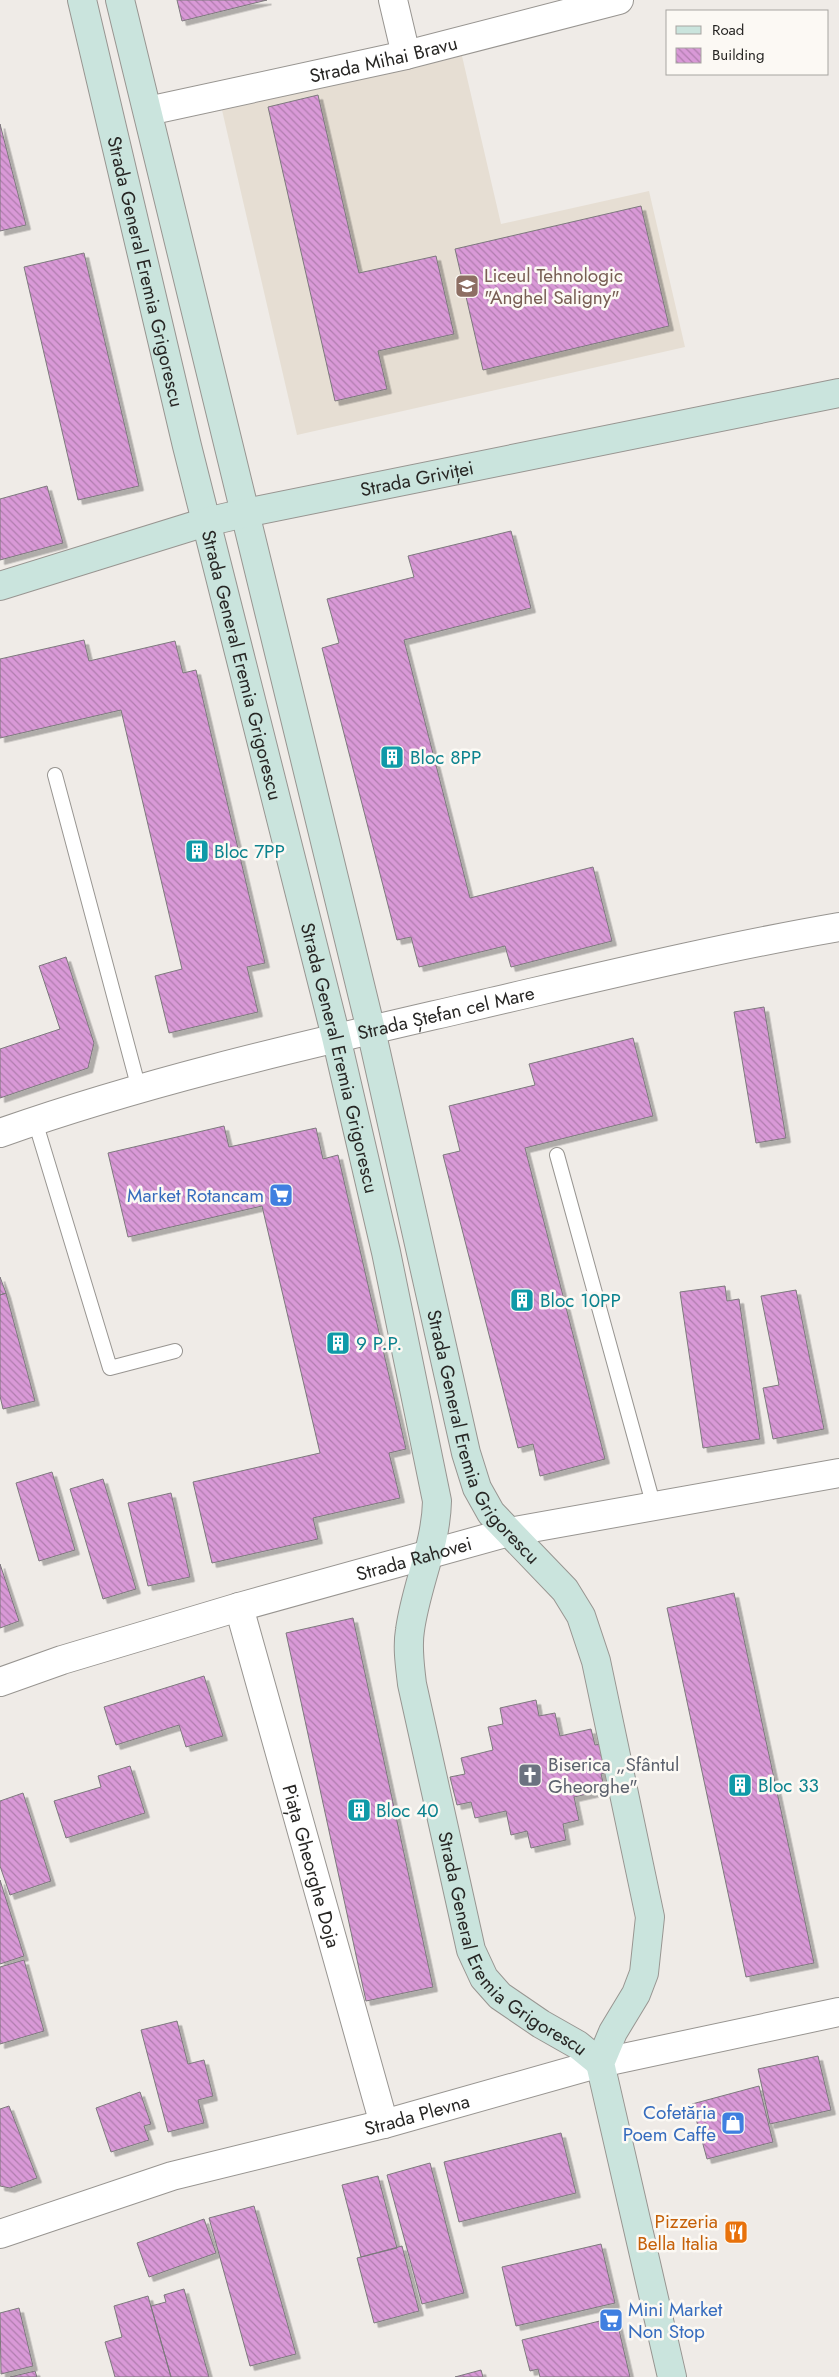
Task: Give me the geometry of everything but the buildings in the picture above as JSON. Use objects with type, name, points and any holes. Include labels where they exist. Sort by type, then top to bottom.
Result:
[{"type":"street","name":"Strada General Eremia Grigorescu","points":[[82,0],[206,522],[336,1037],[386,1252],[437,1501],[437,1518],[410,1629],[408,1656],[412,1684],[472,1950],[484,1978],[500,1996],[541,2024],[578,2045],[600,2063]]},
{"type":"street","name":"Strada General Eremia Grigorescu","points":[[120,0],[371,1030],[466,1453],[477,1488],[491,1513],[565,1590],[581,1616],[590,1639],[650,1917],[644,1973],[636,1994],[612,2032],[600,2063],[672,2377]]},
{"type":"street","points":[[393,0],[406,55]]},
{"type":"street","name":"Strada Mihai Bravu","points":[[148,111],[406,55],[619,0]]},
{"type":"street","name":"Strada Griviței","points":[[0,586],[206,522],[245,513],[839,393]]},
{"type":"street","name":"Strada Ștefan cel Mare","points":[[0,1133],[140,1089],[336,1037],[756,942],[839,927]]},
{"type":"street","name":"Strada Rahovei","points":[[0,1682],[62,1660],[238,1607],[509,1532],[839,1473]]},
{"type":"street","name":"Piața Gheorghe Doja","points":[[238,1607],[384,2124]]},
{"type":"street","name":"Strada Plevna","points":[[0,2234],[172,2176],[384,2124],[600,2063],[839,2012]]},
{"type":"lane","points":[[55,775],[140,1089]]},
{"type":"lane","points":[[35,1121],[110,1368],[175,1351]]},
{"type":"lane","points":[[557,1155],[654,1507]]},
{"type":"shaded area","name":"Liceul Tehnologic \"Anghel Saligny\"","points":[[462,56],[501,224],[649,191],[685,347],[297,435],[222,110]]},
{"type":"place","name":"Liceul Tehnologic \"Anghel Saligny\"","points":[[467,286]]},
{"type":"place","name":"Bloc 8PP","points":[[392,757]]},
{"type":"place","name":"Bloc 7PP","points":[[197,851]]},
{"type":"place","name":"Market Rotancam","points":[[281,1195]]},
{"type":"place","name":"Bloc 10PP","points":[[522,1300]]},
{"type":"place","name":"9 P.P.","points":[[338,1343]]},
{"type":"place","name":"Biserica „Sfântul Gheorghe\"","points":[[530,1775]]},
{"type":"place","name":"Bloc 33","points":[[740,1785]]},
{"type":"place","name":"Bloc 40","points":[[359,1810]]},
{"type":"place","name":"Cofetăria Poem Caffe","points":[[733,2123]]},
{"type":"place","name":"Pizzeria Bella Italia","points":[[736,2232]]},
{"type":"place","name":"Mini Market Non Stop","points":[[611,2320]]}]
